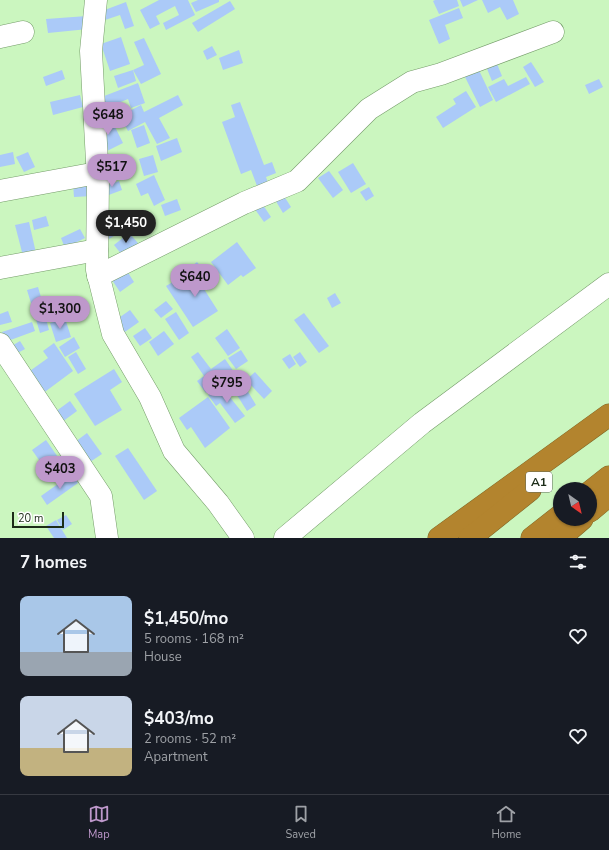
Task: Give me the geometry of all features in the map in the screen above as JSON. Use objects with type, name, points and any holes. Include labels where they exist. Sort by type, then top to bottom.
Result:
[{"type":"highway","points":[[439,538],[609,416]]},
{"type":"highway","name":"A1","points":[[470,538],[609,427]]},
{"type":"highway","points":[[597,486],[609,477]]},
{"type":"highway","points":[[597,505],[609,494]]},
{"type":"highway","points":[[532,538],[553,522]]},
{"type":"highway","points":[[560,538],[574,526]]},
{"type":"street","points":[[96,0],[91,51],[97,173],[97,270],[113,334],[150,397],[174,451],[218,503],[243,538]]},
{"type":"street","points":[[0,37],[23,32]]},
{"type":"street","points":[[98,276],[244,203],[297,181],[369,109],[412,82],[441,74],[553,32]]},
{"type":"street","points":[[0,191],[97,173]]},
{"type":"street","points":[[0,268],[97,250]]},
{"type":"street","points":[[285,538],[422,423],[609,284]]},
{"type":"street","points":[[0,344],[101,496],[107,538]]},
{"type":"building","points":[[159,0],[188,0],[195,15],[166,30],[163,23],[179,15],[175,6],[156,16],[160,24],[150,29],[140,10]]},
{"type":"building","points":[[198,0],[219,0],[219,2],[196,12],[191,3]]},
{"type":"building","points":[[457,0],[459,6],[439,14],[433,1]]},
{"type":"building","points":[[460,0],[478,0],[463,7]]},
{"type":"building","points":[[482,0],[513,0],[519,14],[507,20],[500,7],[488,13]]},
{"type":"building","points":[[230,1],[235,9],[198,32],[192,23]]},
{"type":"building","points":[[126,2],[134,26],[125,29],[120,15],[105,20],[102,11]]},
{"type":"building","points":[[459,8],[463,18],[445,25],[450,39],[439,44],[429,20]]},
{"type":"building","points":[[87,16],[88,29],[48,33],[46,19]]},
{"type":"building","points":[[121,37],[130,64],[110,71],[101,44]]},
{"type":"building","points":[[144,38],[161,74],[141,84],[133,70],[144,65],[134,42]]},
{"type":"building","points":[[212,46],[217,55],[207,60],[203,51]]},
{"type":"building","points":[[239,50],[243,63],[223,70],[219,58]]},
{"type":"building","points":[[495,59],[502,76],[492,81],[485,64]]},
{"type":"building","points":[[531,62],[544,82],[535,87],[523,67]]},
{"type":"building","points":[[477,66],[493,100],[480,107],[463,73]]},
{"type":"building","points":[[62,70],[65,79],[46,86],[43,77]]},
{"type":"building","points":[[133,70],[136,81],[118,88],[114,76]]},
{"type":"building","points":[[526,77],[530,84],[496,102],[488,87],[504,79],[508,86]]},
{"type":"building","points":[[599,79],[603,87],[589,94],[585,85]]},
{"type":"building","points":[[138,83],[145,103],[131,108],[128,99],[103,109],[99,98]]},
{"type":"building","points":[[466,91],[476,107],[443,128],[436,117],[456,104],[453,99]]},
{"type":"building","points":[[80,95],[83,107],[53,115],[50,102]]},
{"type":"building","points":[[178,95],[183,105],[159,118],[170,138],[157,144],[145,122],[128,131],[120,116],[141,105],[144,112]]},
{"type":"building","points":[[240,102],[264,165],[272,162],[276,173],[266,177],[270,188],[259,191],[251,170],[241,174],[222,122],[235,117],[231,105]]},
{"type":"building","points":[[112,107],[116,117],[102,122],[98,112]]},
{"type":"building","points":[[112,121],[123,143],[105,152],[94,130]]},
{"type":"building","points":[[144,125],[150,143],[137,148],[131,130]]},
{"type":"building","points":[[177,138],[182,152],[161,161],[156,146]]},
{"type":"building","points":[[13,152],[15,164],[0,167],[0,155]]},
{"type":"building","points":[[28,152],[35,167],[24,172],[16,157]]},
{"type":"building","points":[[153,155],[158,172],[144,176],[139,159]]},
{"type":"building","points":[[353,163],[366,184],[351,193],[338,172]]},
{"type":"building","points":[[329,171],[343,190],[333,198],[318,178]]},
{"type":"building","points":[[154,175],[165,200],[154,206],[148,193],[141,196],[136,184]]},
{"type":"building","points":[[119,181],[122,190],[106,196],[103,187]]},
{"type":"building","points":[[92,183],[93,196],[74,197],[73,184]]},
{"type":"building","points":[[369,187],[374,196],[366,201],[360,192]]},
{"type":"building","points":[[282,193],[291,207],[283,213],[274,198]]},
{"type":"building","points":[[177,199],[181,210],[165,216],[161,205]]},
{"type":"building","points":[[261,202],[271,217],[264,222],[254,208]]},
{"type":"building","points":[[46,216],[49,226],[34,230],[32,220]]},
{"type":"building","points":[[114,220],[122,231],[109,239],[102,228]]},
{"type":"building","points":[[29,222],[36,253],[23,256],[15,225]]},
{"type":"building","points":[[80,229],[85,238],[65,248],[61,238]]},
{"type":"building","points":[[129,233],[138,243],[122,255],[114,245]]},
{"type":"building","points":[[237,242],[256,268],[243,277],[241,275],[228,285],[211,262]]},
{"type":"building","points":[[197,262],[203,269],[193,276],[188,269]]},
{"type":"building","points":[[211,269],[218,280],[204,289],[218,311],[193,327],[166,286],[178,279],[183,287]]},
{"type":"building","points":[[127,271],[134,282],[120,292],[112,280]]},
{"type":"building","points":[[38,287],[43,304],[55,301],[58,311],[45,315],[49,330],[40,333],[27,290]]},
{"type":"building","points":[[335,293],[341,303],[332,308],[327,298]]},
{"type":"building","points":[[166,301],[173,309],[161,318],[154,310]]},
{"type":"building","points":[[130,310],[139,322],[122,334],[113,322]]},
{"type":"building","points":[[8,311],[12,322],[0,325],[0,314]]},
{"type":"building","points":[[176,312],[189,333],[179,340],[165,319]]},
{"type":"building","points":[[304,313],[329,346],[319,353],[294,320]]},
{"type":"building","points":[[65,318],[71,337],[56,342],[50,323]]},
{"type":"building","points":[[32,322],[35,331],[5,342],[2,332]]},
{"type":"building","points":[[145,328],[152,338],[140,346],[133,336]]},
{"type":"building","points":[[227,329],[240,348],[228,356],[215,338]]},
{"type":"building","points":[[164,331],[174,344],[158,356],[149,342]]},
{"type":"building","points":[[74,337],[80,348],[65,357],[59,347]]},
{"type":"building","points":[[20,341],[25,349],[14,355],[10,347]]},
{"type":"building","points":[[54,343],[73,371],[42,394],[27,373],[48,358],[43,351]]},
{"type":"building","points":[[241,350],[248,361],[236,369],[228,358]]},
{"type":"building","points":[[76,352],[86,369],[78,374],[68,357]]},
{"type":"building","points":[[198,352],[211,369],[225,359],[234,372],[206,393],[197,381],[204,376],[191,357]]},
{"type":"building","points":[[300,352],[307,362],[300,367],[293,357]]},
{"type":"building","points":[[290,354],[296,364],[289,369],[282,359]]},
{"type":"building","points":[[114,369],[122,382],[110,390],[122,410],[95,426],[74,394]]},
{"type":"building","points":[[255,372],[272,391],[264,399],[246,380]]},
{"type":"building","points":[[238,375],[256,405],[247,411],[228,381]]},
{"type":"building","points":[[221,386],[245,416],[235,423],[220,403],[216,406],[208,395]]},
{"type":"building","points":[[208,397],[230,428],[205,448],[191,427],[187,430],[179,418]]},
{"type":"building","points":[[70,401],[77,411],[62,422],[55,412]]},
{"type":"building","points":[[87,433],[102,454],[90,462],[75,442]]},
{"type":"building","points":[[46,440],[60,460],[46,470],[32,450]]},
{"type":"building","points":[[128,448],[157,491],[144,500],[115,456]]},
{"type":"building","points":[[72,474],[78,483],[47,505],[41,496]]},
{"type":"building","points":[[66,515],[72,524],[63,530],[57,520]]},
{"type":"building","points":[[56,520],[67,538],[54,538],[46,526]]}]
